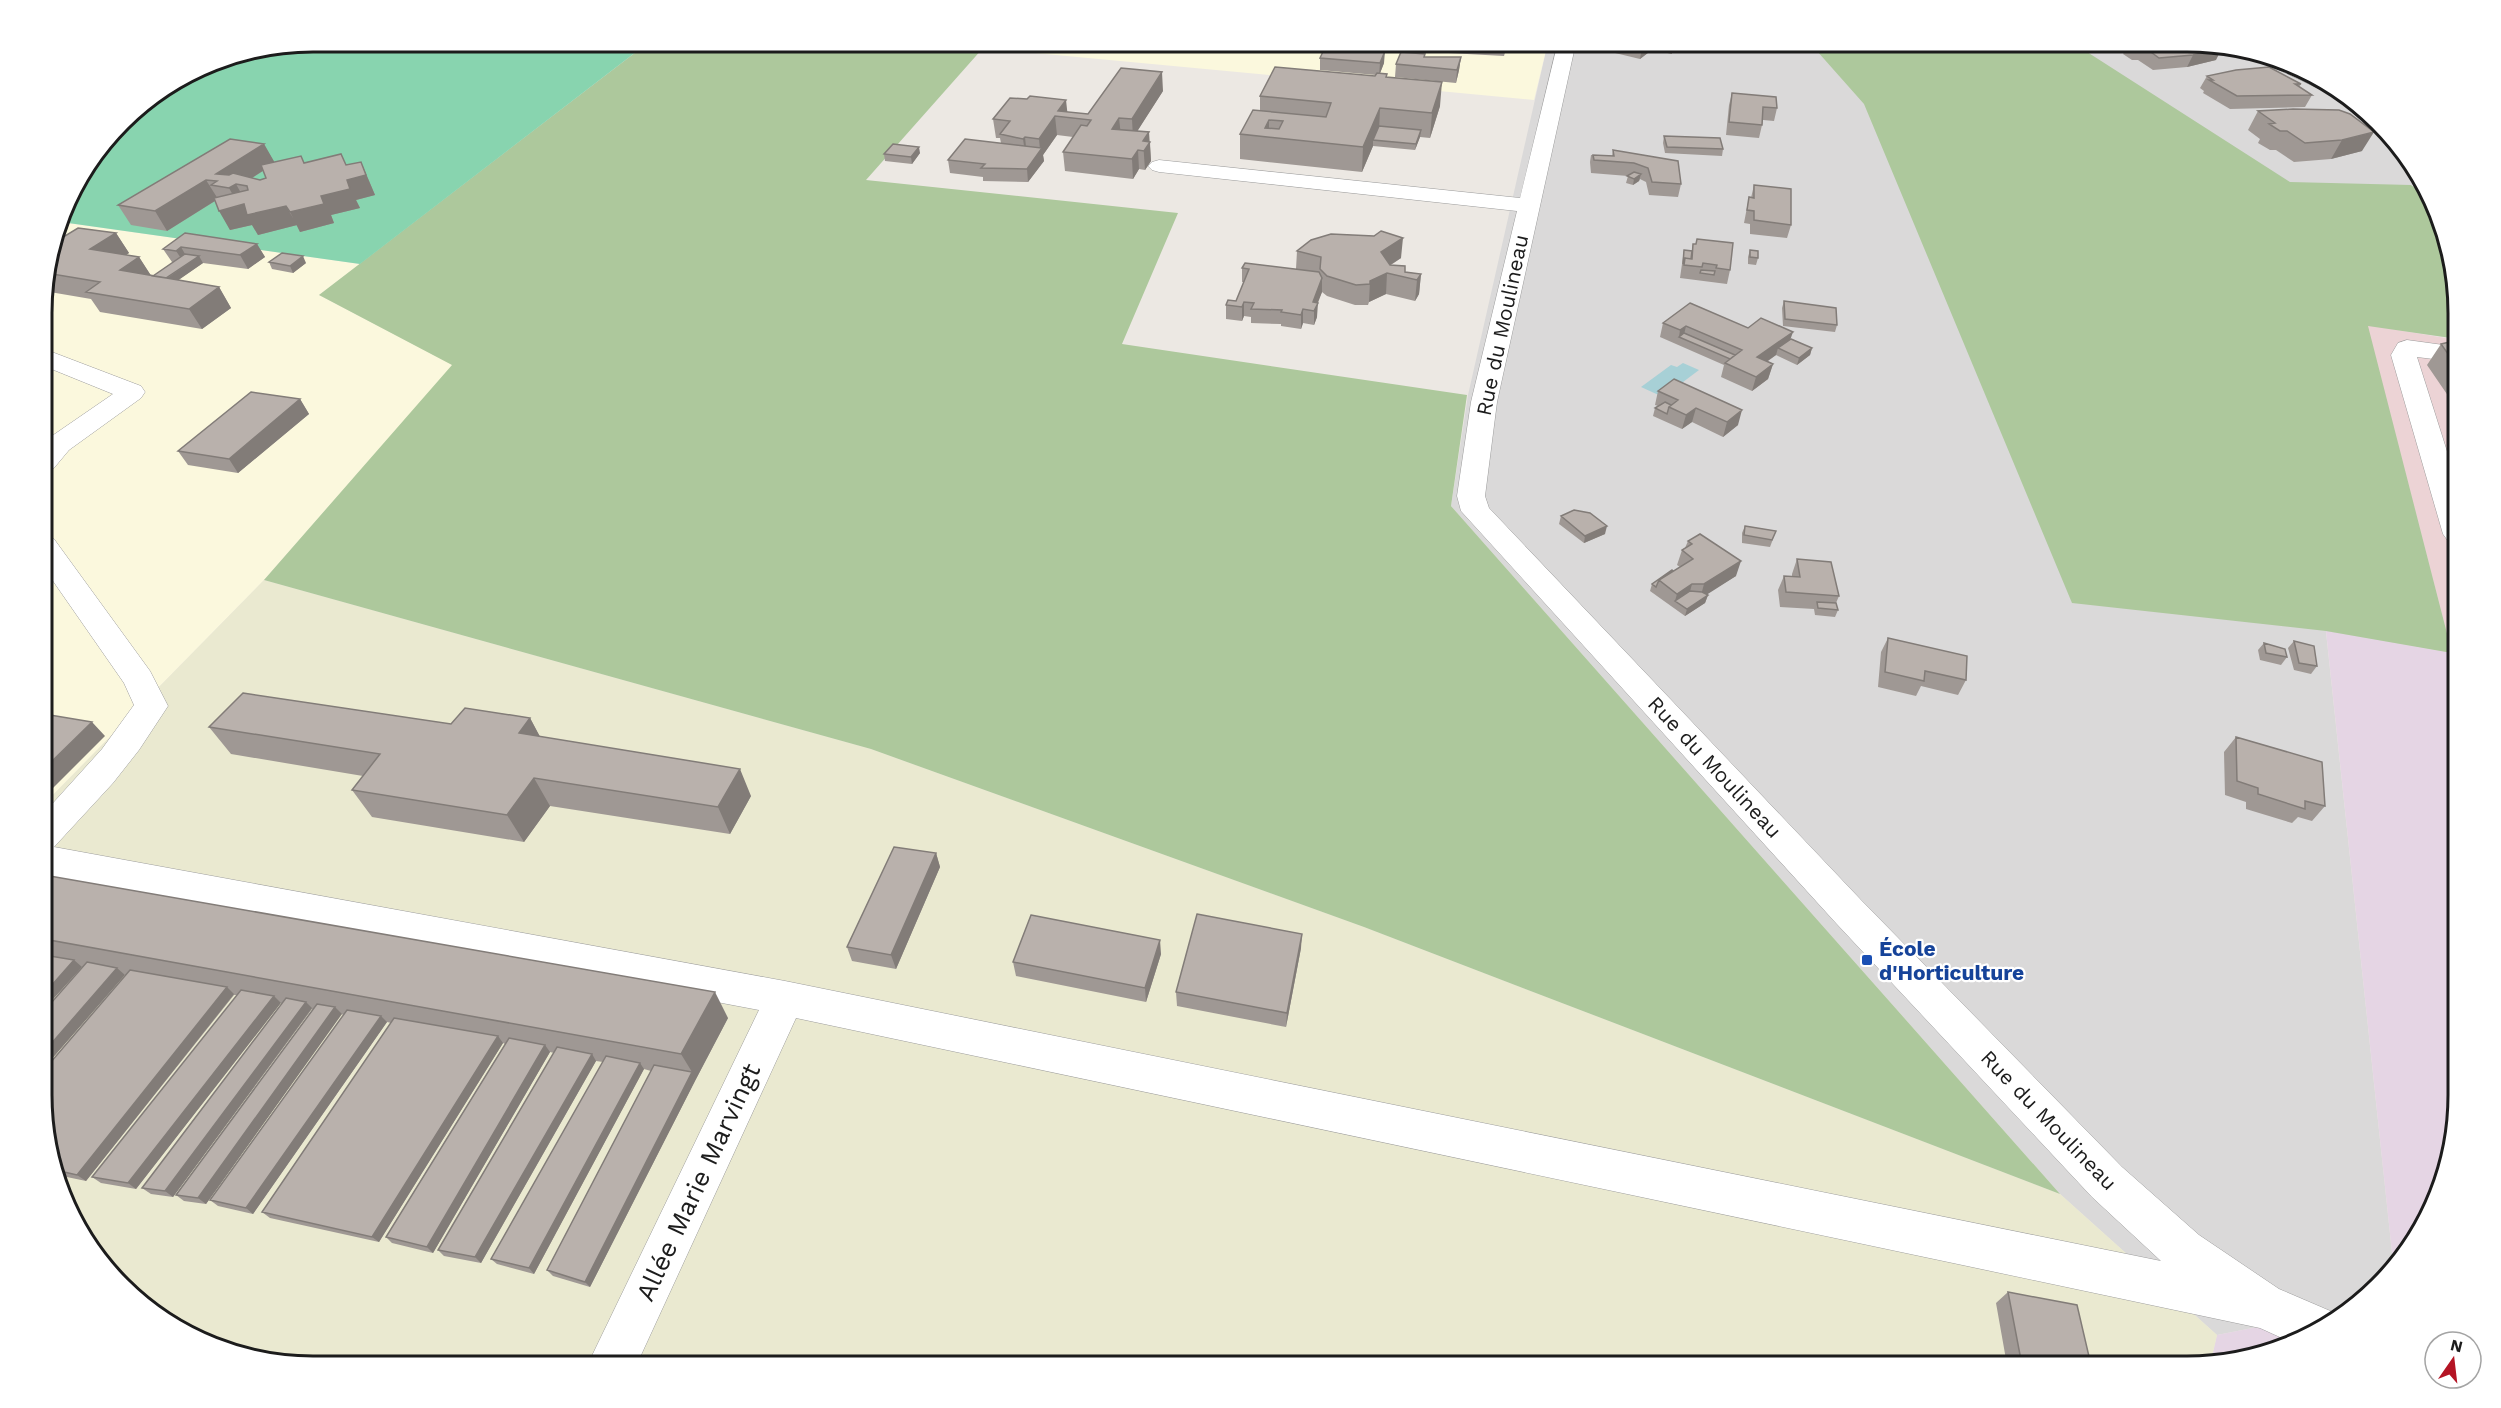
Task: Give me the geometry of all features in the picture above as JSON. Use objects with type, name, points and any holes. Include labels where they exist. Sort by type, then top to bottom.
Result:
[{"type":"street","name":"Rue du Moulineau","points":[[1565,52],[1484,402],[1471,496],[1475,511],[1848,911],[2107,1182],[2183,1251],[2263,1305],[2309,1326]]},
{"type":"street","points":[[1159,166],[1529,206]]},
{"type":"street","points":[[2448,353],[2407,348],[2404,355],[2448,486]]},
{"type":"street","points":[[52,360],[132,392],[59,444],[52,452]]},
{"type":"street","points":[[52,557],[140,679],[151,706],[135,733],[94,785],[52,828]]},
{"type":"street","points":[[52,861],[785,998],[2263,1305]]},
{"type":"street","name":"Allée Marie Marvingt","points":[[615,1356],[785,998]]},
{"type":"shaded area","points":[[1025,52],[1546,52],[1534,100]]},
{"type":"shaded area","points":[[1546,52],[2205,53],[2255,61],[2288,72],[2333,96],[2360,117],[2395,154],[2422,198],[2440,246],[2448,296],[2448,338],[2368,326],[2448,637],[2448,652],[2326,632],[2392,1257],[2384,1267],[2360,1291],[2333,1312],[2217,1335],[2060,1194],[1451,506],[1468,395]]},
{"type":"shaded area","points":[[68,223],[360,264],[319,295],[453,365],[264,580],[52,796],[52,313],[58,262]]},
{"type":"shaded area","points":[[2367,325],[2448,338],[2448,638]]},
{"type":"shaded area","points":[[2326,631],[2448,652],[2448,1112],[2440,1162],[2429,1195],[2414,1225],[2392,1257]]},
{"type":"shaded area","points":[[2333,1312],[2303,1329],[2272,1342],[2213,1354],[2217,1335]]},
{"type":"green space","points":[[313,52],[636,52],[360,264],[68,223],[96,168],[117,141],[141,117],[183,87],[229,66],[279,55]]},
{"type":"green space","points":[[636,52],[979,52],[866,180],[1178,213],[1122,344],[1467,395],[1451,506],[2060,1194],[1364,927],[871,749],[264,580],[452,365],[319,295]]},
{"type":"green space","points":[[1818,52],[2087,52],[2290,182],[2411,185],[2418,190],[2429,213],[2440,246],[2448,296],[2448,338],[2368,326],[2448,637],[2448,652],[2326,631],[2072,603],[1864,104]]},
{"type":"green space","points":[[264,580],[871,749],[1364,927],[2060,1194],[2217,1335],[2213,1354],[2188,1356],[313,1356],[246,1347],[213,1336],[183,1321],[141,1291],[117,1267],[96,1240],[79,1210],[66,1179],[55,1129],[52,1095],[52,796]]},
{"type":"water","points":[[1683,363],[1699,370],[1663,397],[1641,387],[1671,365],[1677,367]]},
{"type":"building","points":[[1323,52],[1385,52],[1380,63],[1320,58]]},
{"type":"building","points":[[1401,52],[1425,54],[1424,57],[1461,57],[1457,70],[1396,64]]},
{"type":"building","points":[[2151,52],[2202,53],[2193,55],[2159,58]]},
{"type":"building","points":[[1275,67],[1375,76],[1377,73],[1387,74],[1386,77],[1442,82],[1432,113],[1380,108],[1363,147],[1240,134],[1253,110],[1326,117],[1331,103],[1260,96]],"holes":[[[1269,120],[1283,121],[1279,129],[1265,128]]]},
{"type":"building","points":[[2269,67],[2301,84],[2295,84],[2312,95],[2237,96],[2209,80],[2213,80],[2207,76],[2236,70]]},
{"type":"building","points":[[1121,68],[1162,72],[1132,119],[1119,118],[1112,129],[1149,132],[1143,141],[1150,142],[1144,151],[1138,150],[1132,159],[1063,152],[1081,125],[1087,126],[1091,120],[1055,116],[1039,139],[1025,137],[1023,139],[1000,134],[1010,121],[993,119],[1010,98],[1027,99],[1030,96],[1066,100],[1058,111],[1088,114]]},
{"type":"building","points":[[1732,93],[1776,97],[1777,108],[1763,107],[1762,125],[1729,122]]},
{"type":"building","points":[[2339,110],[2350,114],[2374,132],[2342,140],[2305,143],[2287,131],[2280,131],[2269,124],[2275,123],[2258,111]]},
{"type":"building","points":[[1379,126],[1421,130],[1416,144],[1373,140]]},
{"type":"building","points":[[1664,136],[1720,138],[1723,149],[1667,147]]},
{"type":"building","points":[[230,139],[264,144],[216,174],[233,173],[260,180],[266,178],[261,165],[301,156],[304,163],[341,154],[346,165],[361,162],[366,175],[347,180],[350,189],[321,196],[324,204],[290,212],[286,206],[247,215],[244,204],[219,211],[214,198],[248,190],[247,186],[236,184],[229,188],[211,185],[217,181],[206,180],[155,211],[118,205]]},
{"type":"building","points":[[965,139],[1042,148],[1027,169],[981,168],[985,164],[948,160]]},
{"type":"building","points":[[893,144],[919,147],[911,157],[884,154]]},
{"type":"building","points":[[1613,150],[1678,161],[1681,184],[1652,182],[1648,168],[1634,163],[1594,160],[1593,155],[1614,156]]},
{"type":"building","points":[[1634,172],[1641,174],[1634,179],[1627,176]]},
{"type":"building","points":[[1754,185],[1791,189],[1791,225],[1754,220],[1754,211],[1747,210],[1749,197],[1754,198]]},
{"type":"building","points":[[78,228],[116,233],[90,249],[139,257],[120,270],[219,287],[189,309],[86,292],[100,282],[56,275],[64,237]]},
{"type":"building","points":[[1381,231],[1403,238],[1381,252],[1390,265],[1405,266],[1405,272],[1421,274],[1417,280],[1387,273],[1370,281],[1370,284],[1356,285],[1327,276],[1320,269],[1321,257],[1297,251],[1311,240],[1331,234],[1374,236]]},
{"type":"building","points":[[185,233],[257,244],[240,255],[181,247],[176,251],[163,249]]},
{"type":"building","points":[[1697,239],[1733,243],[1730,270],[1703,263],[1702,267],[1684,265],[1685,258],[1692,259],[1693,244],[1696,244]]},
{"type":"building","points":[[1684,250],[1692,251],[1691,259],[1685,258],[1683,264]]},
{"type":"building","points":[[1750,250],[1758,251],[1758,258],[1750,257]]},
{"type":"building","points":[[282,253],[303,256],[290,266],[269,262]]},
{"type":"building","points":[[185,254],[199,256],[166,278],[153,276]]},
{"type":"building","points":[[1245,263],[1319,272],[1322,278],[1313,302],[1318,303],[1314,311],[1303,309],[1301,315],[1281,312],[1282,310],[1251,309],[1254,303],[1244,302],[1242,307],[1226,305],[1228,300],[1236,301],[1249,269],[1242,268]]},
{"type":"building","points":[[1701,270],[1715,271],[1714,275],[1700,273]]},
{"type":"building","points":[[1784,301],[1836,308],[1837,325],[1785,319]]},
{"type":"building","points":[[1690,303],[1748,328],[1761,318],[1793,332],[1757,357],[1773,364],[1756,377],[1725,363],[1742,350],[1686,326],[1680,330],[1663,323]]},
{"type":"building","points":[[1684,333],[1735,355],[1730,359],[1679,337]]},
{"type":"building","points":[[1791,339],[1812,348],[1799,358],[1778,348]]},
{"type":"building","points":[[2448,342],[2448,354],[2441,344]]},
{"type":"building","points":[[1674,379],[1742,410],[1727,422],[1696,408],[1686,415],[1669,407],[1678,400],[1658,391]]},
{"type":"building","points":[[251,392],[300,399],[229,459],[178,451]]},
{"type":"building","points":[[1665,402],[1671,405],[1667,414],[1655,408]]},
{"type":"building","points":[[1574,510],[1590,513],[1607,526],[1585,536],[1561,516]]},
{"type":"building","points":[[1745,526],[1776,531],[1772,540],[1744,535]]},
{"type":"building","points":[[1700,534],[1741,561],[1704,584],[1692,584],[1677,594],[1659,580],[1693,559],[1682,550],[1692,544],[1688,541]]},
{"type":"building","points":[[1797,559],[1831,562],[1839,596],[1786,592],[1784,576],[1800,577]]},
{"type":"building","points":[[1672,570],[1659,580],[1656,587],[1652,584]]},
{"type":"building","points":[[1690,591],[1708,595],[1687,609],[1675,601]]},
{"type":"building","points":[[1817,602],[1836,603],[1838,610],[1818,608]]},
{"type":"building","points":[[1888,638],[1967,656],[1966,680],[1925,671],[1924,681],[1885,672]]},
{"type":"building","points":[[2294,641],[2314,646],[2317,666],[2299,663]]},
{"type":"building","points":[[2264,643],[2285,649],[2287,657],[2266,653]]},
{"type":"building","points":[[243,693],[451,724],[465,708],[530,718],[519,733],[740,769],[718,807],[534,778],[507,815],[352,790],[380,754],[209,727]]},
{"type":"building","points":[[52,715],[92,722],[52,761]]},
{"type":"building","points":[[2236,737],[2322,762],[2325,806],[2305,801],[2305,809],[2258,794],[2258,788],[2237,781]]},
{"type":"building","points":[[894,847],[936,853],[891,955],[847,947]]},
{"type":"building","points":[[52,876],[715,992],[681,1054],[52,940]]},
{"type":"building","points":[[1197,914],[1302,934],[1287,1013],[1176,992]]},
{"type":"building","points":[[1031,915],[1160,940],[1145,988],[1013,962]]},
{"type":"building","points":[[52,956],[74,960],[52,985]]},
{"type":"building","points":[[87,962],[117,968],[52,1043],[52,1002]]},
{"type":"building","points":[[130,970],[227,987],[77,1175],[64,1172],[61,1162],[53,1112],[52,1061]]},
{"type":"building","points":[[241,990],[274,996],[128,1183],[92,1177]]},
{"type":"building","points":[[286,998],[306,1002],[165,1191],[142,1188]]},
{"type":"building","points":[[317,1004],[335,1007],[198,1198],[176,1195]]},
{"type":"building","points":[[347,1010],[381,1016],[246,1208],[210,1200]]},
{"type":"building","points":[[394,1018],[498,1036],[372,1237],[262,1212]]},
{"type":"building","points":[[509,1038],[545,1045],[427,1247],[386,1237]]},
{"type":"building","points":[[557,1047],[592,1054],[475,1257],[438,1250]]},
{"type":"building","points":[[606,1056],[640,1063],[529,1268],[491,1259]]},
{"type":"building","points":[[654,1065],[692,1072],[585,1282],[547,1270]]},
{"type":"building","points":[[2008,1292],[2077,1305],[2089,1356],[2020,1356]]},
{"type":"place","name":"École d'Horticulture","points":[[1867,960]]}]
